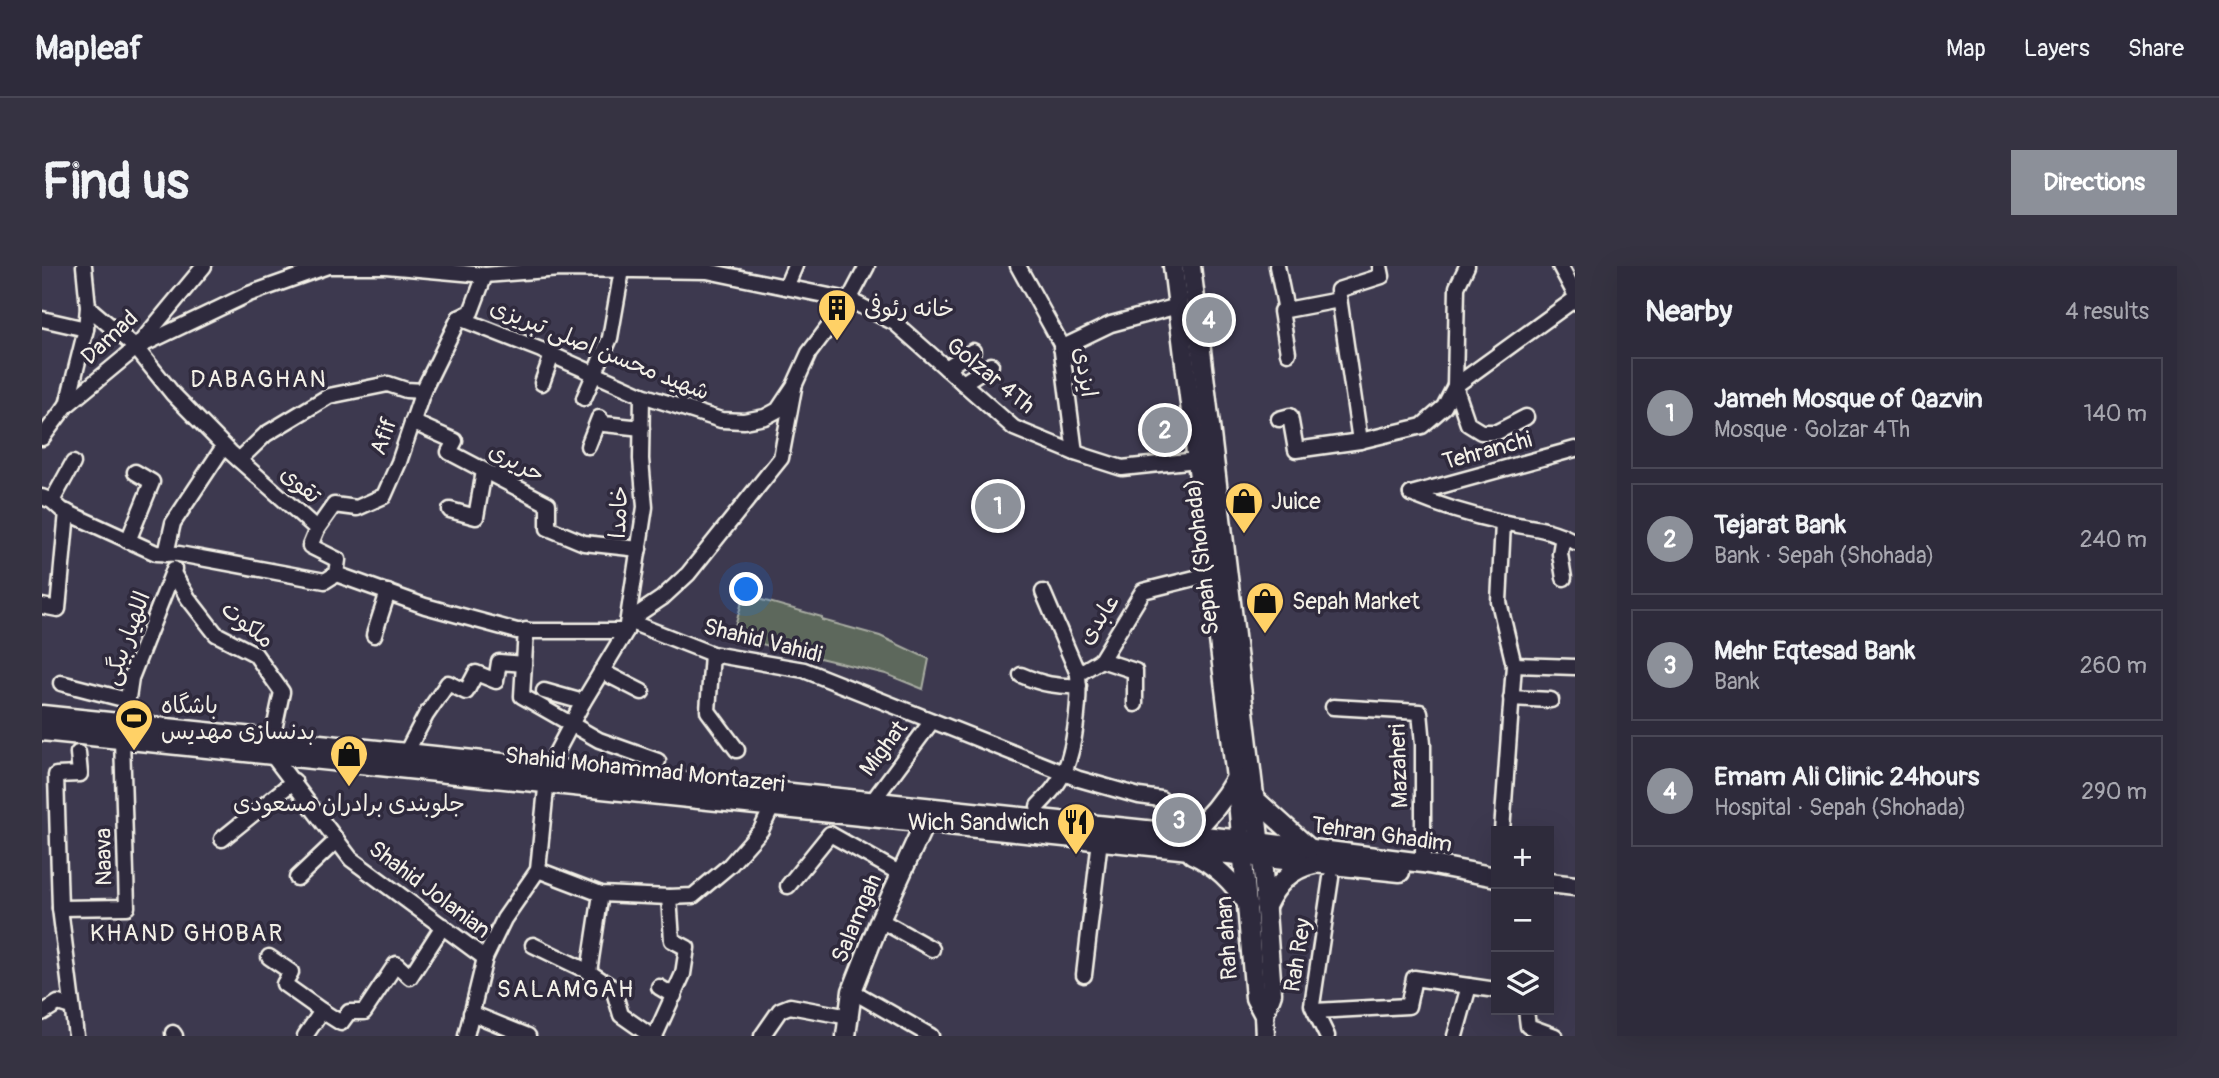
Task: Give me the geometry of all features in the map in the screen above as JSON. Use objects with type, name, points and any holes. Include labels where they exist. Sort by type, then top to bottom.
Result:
[{"type":"main road","name":"Sepah (Shohada)","points":[[1173,266],[1236,778],[1252,849]]},
{"type":"main road","name":"Sepah (Shohada)","points":[[1191,266],[1256,800],[1252,849]]},
{"type":"main road","name":"Shahid Mohammad Montazeri","points":[[42,715],[123,731],[774,799],[925,822],[1100,841],[1184,842]]},
{"type":"main road","name":"Shahid Mohammad Montazeri","points":[[42,731],[123,731]]},
{"type":"main road","name":"Shahid Mohammad Montazeri","points":[[272,747],[405,753],[547,776]]},
{"type":"main road","points":[[1236,778],[1208,819],[1184,842],[1226,876],[1257,906],[1271,895],[1286,877],[1307,866],[1314,856],[1256,800]]},
{"type":"main road","name":"Shahid Mohammad Montazeri","points":[[774,799],[872,802],[1252,849]]},
{"type":"main road","name":"Salamgah","points":[[846,1036],[852,991],[880,920],[925,822]]},
{"type":"main road","name":"Tehran Ghadim","points":[[1252,849],[1471,879],[1491,878]]},
{"type":"main road","name":"Rah ahan","points":[[1252,849],[1257,906],[1272,993],[1264,1015],[1265,1036]]},
{"type":"main road","name":"Tehran Ghadim","points":[[1314,856],[1423,863],[1491,877]]},
{"type":"main road","points":[[1554,884],[1575,886]]},
{"type":"street","points":[[66,406],[86,329],[88,307],[84,266]]},
{"type":"street","name":"Damad","points":[[42,439],[66,406],[136,348],[204,266]]},
{"type":"street","name":"Golzar 4Th","points":[[136,348],[249,294],[328,266],[412,267],[485,275],[573,267],[670,272],[707,271],[849,300],[895,323],[1014,428],[1075,453],[1122,468],[1197,460]]},
{"type":"street","points":[[786,287],[795,266]]},
{"type":"street","points":[[466,1036],[485,958],[504,919],[538,870],[547,776],[571,726],[627,626],[688,574],[781,458],[794,386],[809,353],[849,300],[865,270],[849,266]]},
{"type":"street","name":"ایزدی","points":[[1018,266],[1061,348],[1075,453]]},
{"type":"street","points":[[1277,266],[1288,353]]},
{"type":"street","points":[[1360,441],[1338,290],[1382,276],[1380,266]]},
{"type":"street","points":[[1467,266],[1457,287],[1455,386],[1468,424],[1481,432],[1497,432],[1526,417]]},
{"type":"street","points":[[1279,419],[1290,416],[1296,450],[1360,441],[1422,426],[1444,407],[1455,386],[1575,297],[1560,266]]},
{"type":"street","points":[[584,398],[610,338],[622,270]]},
{"type":"street","name":"Afif","points":[[317,529],[334,505],[357,508],[384,496],[423,391],[459,318],[471,312],[485,275]]},
{"type":"street","points":[[1284,311],[1339,300]]},
{"type":"street","points":[[1061,348],[1111,324],[1178,306]]},
{"type":"street","points":[[88,307],[136,348]]},
{"type":"street","name":"شهید محسن اصلی تبریزی","points":[[459,318],[642,395],[721,420],[744,421],[765,417],[778,410],[794,386]]},
{"type":"street","points":[[42,319],[86,329]]},
{"type":"street","name":"تقوی","points":[[136,348],[173,394],[224,446],[317,529],[310,546],[338,560],[336,574]]},
{"type":"street","points":[[946,368],[973,351]]},
{"type":"street","points":[[542,383],[552,355]]},
{"type":"street","points":[[963,383],[991,365]]},
{"type":"street","points":[[239,460],[266,434],[330,396],[388,384],[405,390],[423,391]]},
{"type":"street","name":"خامدا","points":[[627,626],[645,507],[642,395]]},
{"type":"street","points":[[589,446],[598,418],[604,424],[642,428]]},
{"type":"street","name":"حریری","points":[[412,422],[455,440],[449,452],[548,504],[548,528],[584,543],[639,550]]},
{"type":"street","name":"اللهیار بیگی","points":[[123,731],[131,678],[173,573],[173,523],[224,446]]},
{"type":"street","name":"Tehranchi","points":[[1503,523],[1448,509],[1411,494],[1575,449]]},
{"type":"street","points":[[72,463],[47,499],[67,512],[156,553],[325,581],[336,574],[425,606],[517,631],[627,626]]},
{"type":"street","points":[[450,510],[476,517],[484,471]]},
{"type":"street","points":[[128,541],[152,482],[135,472]]},
{"type":"street","points":[[42,606],[58,609],[67,512]]},
{"type":"street","points":[[1502,826],[1514,665],[1499,602],[1503,523],[1553,530],[1571,539],[1560,554],[1564,578]]},
{"type":"street","name":"ملکوت","points":[[173,573],[188,598],[216,634],[255,654],[282,692],[272,747]]},
{"type":"street","name":"عابدی","points":[[1078,680],[1101,660],[1143,591],[1211,574]]},
{"type":"street","points":[[374,635],[388,592]]},
{"type":"street","points":[[1038,806],[1064,774],[1076,724],[1078,680],[1044,592]]},
{"type":"street","name":"Shahid Vahidi","points":[[627,626],[712,654],[804,670],[1064,774],[1108,788],[1161,799]]},
{"type":"street","points":[[526,630],[522,696],[599,740],[658,761]]},
{"type":"street","points":[[712,654],[708,711],[737,750]]},
{"type":"street","points":[[1101,660],[1135,671],[1135,704]]},
{"type":"street","points":[[405,753],[448,683],[466,692],[476,673],[496,681],[499,662],[524,664]]},
{"type":"street","points":[[1514,665],[1575,667]]},
{"type":"street","points":[[601,671],[642,692]]},
{"type":"street","points":[[1021,675],[1058,687],[1078,680]]},
{"type":"street","points":[[61,683],[128,700]]},
{"type":"street","points":[[544,691],[583,702]]},
{"type":"street","points":[[1511,698],[1551,700]]},
{"type":"street","name":"Mazaheri","points":[[1333,707],[1420,712],[1423,744],[1423,863]]},
{"type":"street","name":"Mighat","points":[[872,802],[932,720]]},
{"type":"street","name":"Naava","points":[[60,908],[127,907],[123,731]]},
{"type":"street","name":"Shahid Jolanian","points":[[272,747],[351,859],[485,958]]},
{"type":"street","points":[[76,1036],[60,908],[56,775],[80,774],[78,753]]},
{"type":"street","points":[[222,839],[293,780]]},
{"type":"street","points":[[538,870],[601,894],[693,896],[730,865],[761,830],[774,799]]},
{"type":"street","points":[[42,812],[58,813]]},
{"type":"street","points":[[788,886],[830,834],[901,874]]},
{"type":"street","points":[[297,878],[337,840]]},
{"type":"street","points":[[1084,975],[1100,841]]},
{"type":"street","points":[[42,860],[58,860]]},
{"type":"street","name":"Rah Rey","points":[[1322,1034],[1312,1005],[1331,878]]},
{"type":"street","points":[[589,972],[601,894]]},
{"type":"street","points":[[533,945],[589,972],[613,988],[621,1015],[653,1036],[683,974],[687,948],[671,940],[668,897]]},
{"type":"street","points":[[880,920],[932,949]]},
{"type":"street","points":[[269,957],[291,972],[284,984],[341,1023],[349,1012],[364,1012],[396,964],[410,977],[443,926]]},
{"type":"street","points":[[1315,1011],[1408,1006],[1414,978],[1491,989]]},
{"type":"street","points":[[1455,1036],[1469,986]]},
{"type":"street","points":[[659,987],[674,996]]},
{"type":"street","points":[[852,991],[931,1036]]},
{"type":"street","points":[[42,1013],[58,1003],[71,1007]]},
{"type":"street","points":[[762,1036],[780,1010],[790,1006],[849,1017]]},
{"type":"street","points":[[305,1036],[322,1011]]},
{"type":"street","points":[[471,1013],[528,1036]]},
{"type":"street","points":[[1527,1015],[1528,1026],[1554,1036]]},
{"type":"green space","points":[[744,595],[880,636],[929,659],[923,689],[886,674],[732,637]]},
{"type":"place","name":"Emam Ali Clinic 24hours","points":[[1209,320]]},
{"type":"place","name":"خانه رئوفی","points":[[837,342]]},
{"type":"place","name":"Tejarat Bank","points":[[1165,430]]},
{"type":"place","name":"Jameh Mosque of Qazvin","points":[[998,506]]},
{"type":"place","name":"Juice","points":[[1244,535]]},
{"type":"place","name":"Sepah Market","points":[[1265,635]]},
{"type":"place","name":"باشگاه بدنسازی مهدیس","points":[[134,752]]},
{"type":"place","name":"جلوبندی برادران مسعودی","points":[[349,788]]},
{"type":"place","name":"Mehr Eqtesad Bank","points":[[1179,820]]},
{"type":"place","name":"Wich Sandwich","points":[[1076,856]]},
{"type":"district","name":"DABAGHAN","points":[[259,379]]},
{"type":"district","name":"KHAND GHOBAR","points":[[187,933]]},
{"type":"district","name":"SALAMGAH","points":[[566,989]]}]
